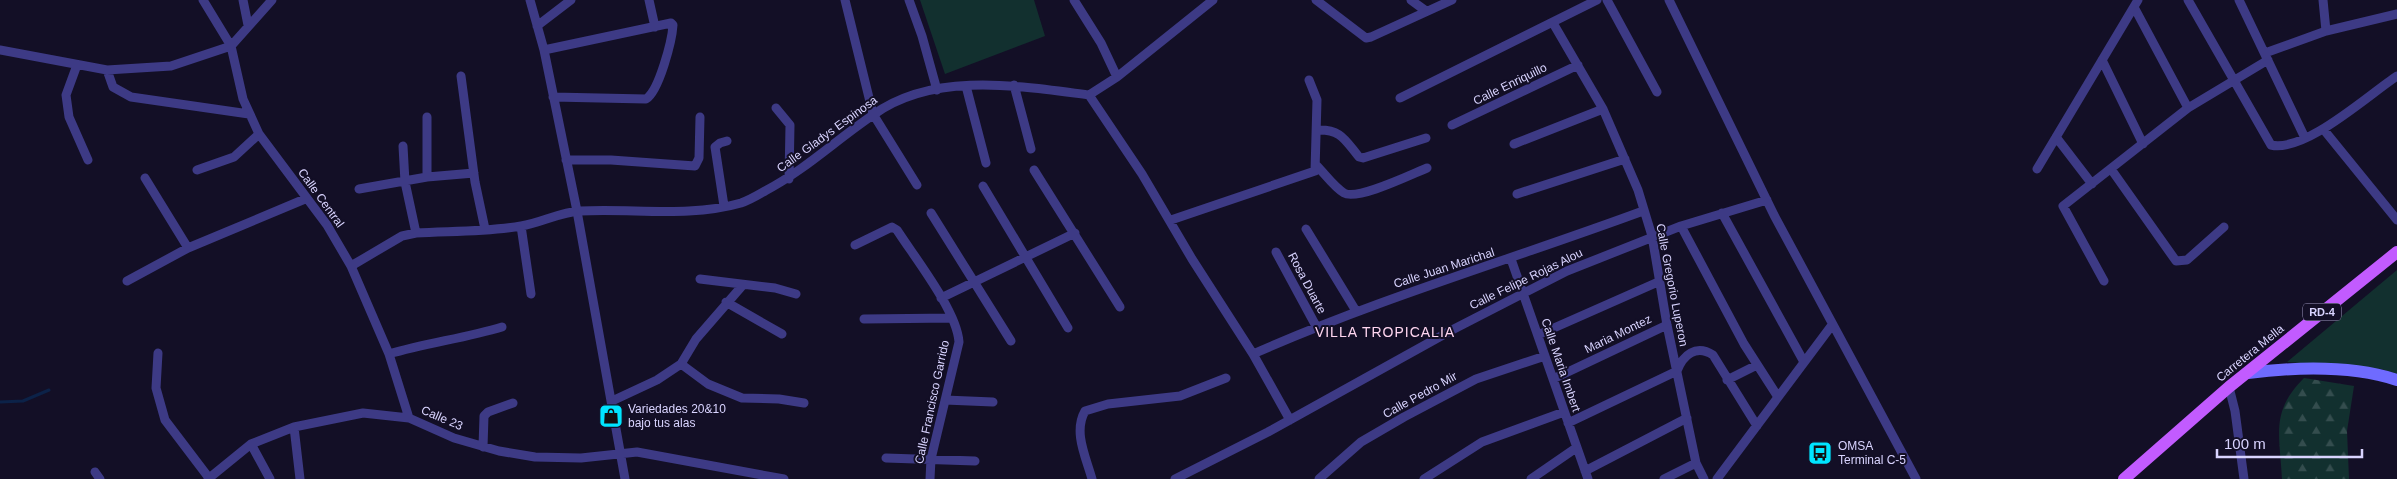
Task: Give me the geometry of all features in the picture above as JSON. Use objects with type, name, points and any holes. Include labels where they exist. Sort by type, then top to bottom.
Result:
[{"type":"main road","name":"Carretera Mella","points":[[2127,478],[2229,388],[2397,252]]},
{"type":"main road","points":[[2248,373],[2291,369],[2347,371],[2382,375],[2397,380]]},
{"type":"street","name":"Calle Central","points":[[203,0],[231,46],[243,99],[259,134],[326,225],[351,266],[389,354],[409,418]]},
{"type":"street","points":[[243,0],[248,25]]},
{"type":"street","points":[[0,50],[106,70],[171,66],[231,46],[272,0]]},
{"type":"street","points":[[530,0],[544,50],[578,211],[625,479]]},
{"type":"street","points":[[537,26],[571,0]]},
{"type":"street","points":[[649,0],[655,27]]},
{"type":"street","points":[[845,0],[873,114],[917,185]]},
{"type":"street","points":[[909,0],[922,36],[937,90]]},
{"type":"street","points":[[1074,0],[1101,43],[1117,77]]},
{"type":"street","points":[[1212,0],[1117,77],[1089,95],[1171,220],[1192,259],[1254,354],[1290,420]]},
{"type":"street","points":[[1316,0],[1366,38],[1452,0]]},
{"type":"street","points":[[1411,0],[1426,11]]},
{"type":"street","points":[[1400,98],[1597,0]]},
{"type":"street","points":[[1607,0],[1657,92]]},
{"type":"street","points":[[1669,0],[1767,200],[1832,325],[1916,479]]},
{"type":"street","points":[[2188,0],[2271,146],[2285,147],[2324,130],[2397,76]]},
{"type":"street","points":[[2239,0],[2304,138]]},
{"type":"street","points":[[2322,0],[2326,31]]},
{"type":"street","points":[[2136,4],[2188,108]]},
{"type":"street","points":[[2037,169],[2136,4]]},
{"type":"street","points":[[2104,280],[2063,206],[2188,108],[2234,81],[2267,56],[2326,31],[2397,14]]},
{"type":"street","points":[[544,50],[671,23],[673,29],[652,96],[646,99],[553,97]]},
{"type":"street","name":"Calle Gregorio Luperon","points":[[1553,23],[1603,109],[1638,190],[1652,236],[1658,282],[1696,463],[1704,479]]},
{"type":"street","points":[[2102,60],[2143,144]]},
{"type":"street","name":"Calle Enriquillo","points":[[1452,125],[1578,64]]},
{"type":"street","points":[[77,65],[66,95],[68,117],[88,160]]},
{"type":"street","points":[[106,70],[113,87],[131,97],[249,114]]},
{"type":"street","points":[[461,76],[474,174],[485,229]]},
{"type":"street","points":[[1171,220],[1316,171],[1316,95],[1309,80]]},
{"type":"street","points":[[966,86],[986,163]]},
{"type":"street","name":"Calle Gladys Espinosa","points":[[351,266],[402,236],[416,232],[522,226],[578,211],[676,212],[743,202],[789,179],[873,114],[895,101],[917,93],[966,86],[1014,86],[1089,95]]},
{"type":"street","points":[[1014,86],[1031,149]]},
{"type":"street","points":[[776,108],[790,125],[789,179]]},
{"type":"street","points":[[1514,144],[1603,109]]},
{"type":"street","points":[[427,117],[427,178]]},
{"type":"street","points":[[566,160],[611,160],[695,166],[699,158],[700,117]]},
{"type":"street","points":[[1317,130],[1338,132],[1361,158],[1426,138]]},
{"type":"street","points":[[2324,130],[2397,220]]},
{"type":"street","points":[[197,170],[234,156],[259,134]]},
{"type":"street","points":[[2056,137],[2092,184]]},
{"type":"street","points":[[724,206],[714,151],[716,144],[727,141]]},
{"type":"street","points":[[402,146],[405,182],[416,232]]},
{"type":"street","points":[[1517,194],[1625,159]]},
{"type":"street","points":[[1316,166],[1342,192],[1349,195],[1365,192],[1428,168]]},
{"type":"street","points":[[2111,169],[2176,261],[2187,260],[2224,227]]},
{"type":"street","points":[[1034,170],[1120,308]]},
{"type":"street","points":[[359,189],[427,178],[474,174]]},
{"type":"street","points":[[144,178],[188,248]]},
{"type":"street","points":[[983,186],[1068,328]]},
{"type":"street","points":[[128,281],[188,248],[306,199]]},
{"type":"street","name":"Calle Felipe Rojas Alou","points":[[1175,479],[1290,420],[1523,292],[1567,271],[1652,236],[1767,200]]},
{"type":"street","name":"Calle Juan Marichal","points":[[1254,354],[1316,326],[1356,311],[1512,259],[1643,211]]},
{"type":"street","points":[[931,213],[1011,341]]},
{"type":"street","points":[[1722,213],[1804,362]]},
{"type":"street","points":[[522,226],[531,294]]},
{"type":"street","points":[[1681,226],[1757,365],[1778,397]]},
{"type":"street","name":"Calle Francisco Garrido","points":[[855,245],[892,227],[895,228],[941,298],[958,331],[959,342],[931,460],[930,479]]},
{"type":"street","points":[[1306,229],[1356,311]]},
{"type":"street","points":[[941,298],[1075,233]]},
{"type":"street","name":"Rosa Duarte","points":[[1276,252],[1316,326]]},
{"type":"street","name":"Calle Maria Imbert","points":[[1512,259],[1586,475]]},
{"type":"street","points":[[700,280],[742,286],[775,288],[796,294]]},
{"type":"street","points":[[1538,335],[1658,282]]},
{"type":"street","points":[[612,401],[657,380],[680,364],[726,302],[742,286]]},
{"type":"street","points":[[726,302],[782,334]]},
{"type":"street","points":[[864,319],[952,318]]},
{"type":"street","name":"Maria Montez","points":[[1553,379],[1667,325]]},
{"type":"street","points":[[1717,479],[1832,325]]},
{"type":"street","points":[[389,354],[414,346],[474,336],[502,327]]},
{"type":"street","points":[[1568,423],[1677,372],[1681,360],[1687,354],[1697,350],[1707,351],[1713,355],[1757,426]]},
{"type":"street","points":[[158,353],[156,388],[165,420],[208,479]]},
{"type":"street","name":"Calle Pedro Mir","points":[[1319,479],[1361,442],[1428,404],[1476,378],[1545,356]]},
{"type":"street","points":[[680,364],[708,384],[742,398],[779,400],[804,404]]},
{"type":"street","points":[[1728,380],[1757,365]]},
{"type":"street","points":[[1092,479],[1079,432],[1080,419],[1085,411],[1108,404],[1180,396],[1226,378]]},
{"type":"street","points":[[2229,388],[2239,430],[2244,479]]},
{"type":"street","points":[[945,400],[993,402]]},
{"type":"street","points":[[483,446],[484,416],[488,412],[513,403]]},
{"type":"street","points":[[1424,479],[1482,442],[1564,412]]},
{"type":"street","name":"Calle 23","points":[[208,479],[251,444],[294,428],[363,413],[409,418],[454,438],[535,457],[581,458],[637,452],[784,479]]},
{"type":"street","points":[[1586,475],[1686,418]]},
{"type":"street","points":[[294,428],[300,479]]},
{"type":"street","points":[[251,444],[270,479]]},
{"type":"street","points":[[1531,479],[1576,448]]},
{"type":"street","points":[[886,458],[975,461]]},
{"type":"street","points":[[1664,479],[1696,463]]},
{"type":"green space","points":[[920,0],[1034,0],[1045,36],[945,74]]},
{"type":"green space","points":[[2397,270],[2397,374],[2381,369],[2287,362]]},
{"type":"green space","points":[[2304,378],[2354,386],[2347,431],[2349,479],[2282,479],[2279,437],[2282,413],[2293,390]]},
{"type":"waterway","points":[[0,402],[23,401],[49,390]]},
{"type":"place","name":"Variedades 20&10 bajo tus alas","points":[[611,416]]},
{"type":"place","name":"OMSA Terminal C-5","points":[[1820,453]]},
{"type":"district","name":"VILLA TROPICALIA","points":[[1385,332]]}]
